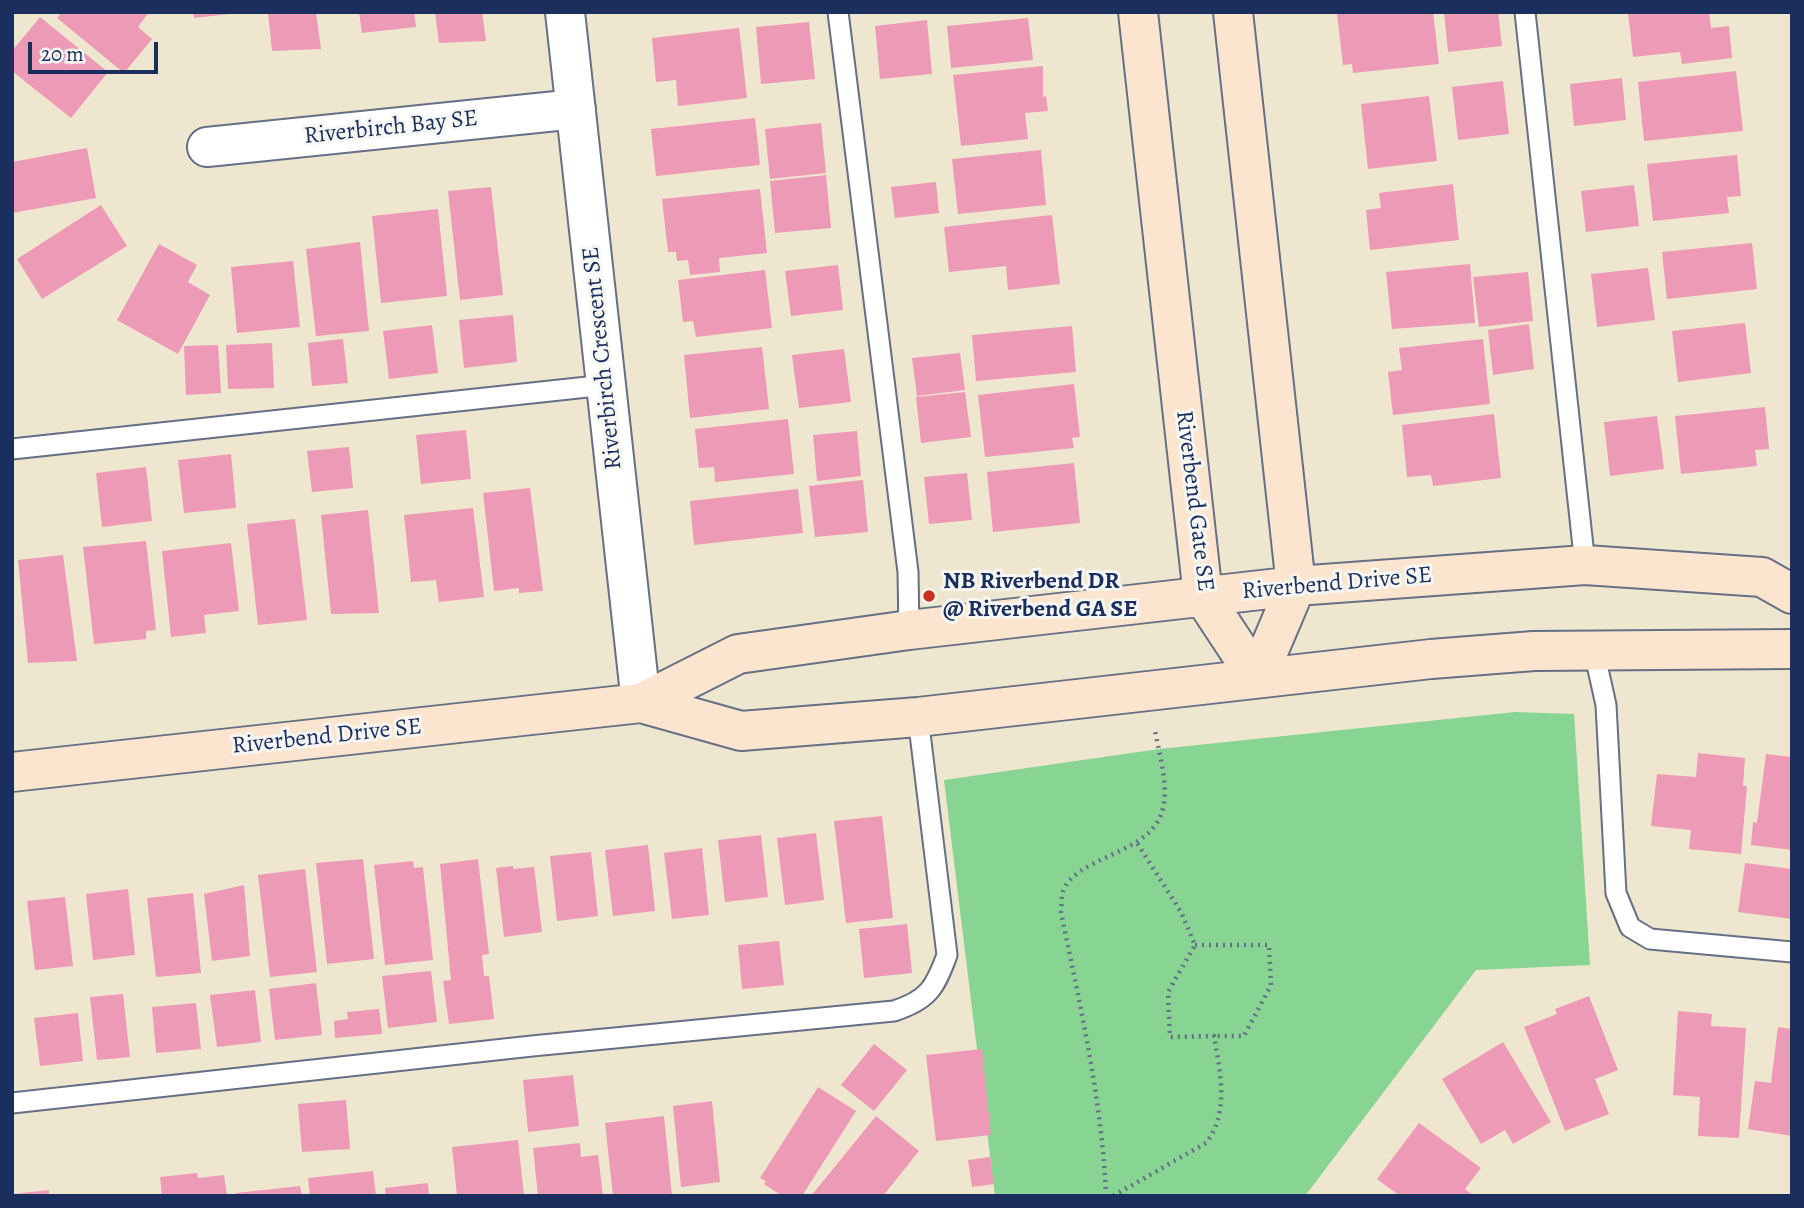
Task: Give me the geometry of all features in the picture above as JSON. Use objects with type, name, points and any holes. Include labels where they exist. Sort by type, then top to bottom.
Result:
[{"type":"street","name":"Riverbirch Crescent SE","points":[[565,12],[641,703]]},
{"type":"street","name":"Riverbend Gate SE","points":[[1138,12],[1203,596],[1257,678]]},
{"type":"street","points":[[1233,12],[1296,586],[1257,678]]},
{"type":"street","name":"Riverbirch Bay SE","points":[[207,147],[576,109]]},
{"type":"street","name":"Riverbend Drive SE","points":[[12,772],[641,703],[738,654],[909,630],[1296,586],[1585,565],[1762,577],[1792,594]]},
{"type":"street","name":"Riverbend Drive SE","points":[[641,703],[741,731],[918,717],[1431,659],[1534,651],[1792,649]]},
{"type":"lane","points":[[838,12],[908,572],[909,630]]},
{"type":"lane","points":[[1525,12],[1585,565]]},
{"type":"lane","points":[[12,449],[606,385]]},
{"type":"lane","points":[[1594,651],[1606,705],[1616,893],[1630,927],[1650,939],[1792,952]]},
{"type":"lane","points":[[12,1103],[531,1046],[894,1011],[920,1002],[938,980],[947,955],[918,717]]},
{"type":"path","points":[[1106,1196],[1103,1138],[1093,1069],[1061,912],[1063,890],[1080,873],[1137,843],[1159,821],[1164,797],[1153,722]]},
{"type":"path","points":[[1137,843],[1181,912],[1195,945]]},
{"type":"path","points":[[1195,945],[1269,945],[1271,985],[1244,1036],[1170,1037],[1168,992],[1195,945]]},
{"type":"path","points":[[1113,1196],[1206,1143],[1214,1132],[1223,1092],[1214,1036]]},
{"type":"green space","points":[[1515,712],[1574,714],[1590,965],[1476,970],[1305,1196],[995,1196],[944,780],[1159,749]]},
{"type":"building","points":[[62,12],[149,12],[138,27],[152,39],[124,73],[57,18]]},
{"type":"building","points":[[193,12],[230,12],[230,14],[194,18]]},
{"type":"building","points":[[268,12],[316,12],[321,49],[272,51]]},
{"type":"building","points":[[359,12],[414,12],[416,27],[362,33]]},
{"type":"building","points":[[435,12],[482,12],[486,41],[439,43]]},
{"type":"building","points":[[1433,12],[1439,64],[1353,73],[1352,64],[1343,65],[1337,14]]},
{"type":"building","points":[[1444,12],[1498,12],[1502,46],[1448,52]]},
{"type":"building","points":[[1628,12],[1709,12],[1711,28],[1729,26],[1732,58],[1682,64],[1680,52],[1633,57]]},
{"type":"building","points":[[40,17],[108,72],[71,118],[12,71],[12,51]]},
{"type":"building","points":[[1028,18],[1033,60],[951,68],[947,26]]},
{"type":"building","points":[[927,20],[932,74],[880,79],[875,26]]},
{"type":"building","points":[[809,22],[815,79],[761,84],[756,27]]},
{"type":"building","points":[[739,28],[747,98],[678,106],[676,80],[656,82],[652,38]]},
{"type":"building","points":[[1043,66],[1043,97],[1046,96],[1048,111],[1025,113],[1028,139],[961,146],[953,75]]},
{"type":"building","points":[[1736,71],[1743,131],[1644,141],[1638,82]]},
{"type":"building","points":[[1622,78],[1626,120],[1574,126],[1570,84]]},
{"type":"building","points":[[1503,81],[1509,134],[1458,140],[1452,87]]},
{"type":"building","points":[[1429,96],[1437,161],[1368,169],[1361,104]]},
{"type":"building","points":[[755,118],[760,165],[656,176],[651,129]]},
{"type":"building","points":[[821,123],[826,173],[770,179],[765,129]]},
{"type":"building","points":[[87,148],[96,198],[12,213],[12,162]]},
{"type":"building","points":[[1041,150],[1046,205],[958,214],[952,159]]},
{"type":"building","points":[[1737,155],[1741,196],[1727,197],[1729,213],[1653,221],[1647,164]]},
{"type":"building","points":[[826,175],[831,228],[775,233],[770,181]]},
{"type":"building","points":[[936,182],[939,213],[895,218],[891,187]]},
{"type":"building","points":[[1453,184],[1459,240],[1370,250],[1366,210],[1381,208],[1379,193]]},
{"type":"building","points":[[1634,185],[1639,226],[1586,232],[1581,191]]},
{"type":"building","points":[[491,187],[503,295],[460,300],[448,191]]},
{"type":"building","points":[[760,189],[767,253],[719,258],[720,272],[690,275],[688,260],[677,261],[676,252],[668,252],[662,199]]},
{"type":"building","points":[[101,205],[127,246],[42,299],[17,259]]},
{"type":"building","points":[[438,209],[447,296],[381,303],[372,216]]},
{"type":"building","points":[[1052,215],[1060,284],[1008,290],[1006,266],[949,272],[944,227]]},
{"type":"building","points":[[360,242],[369,331],[316,336],[306,249]]},
{"type":"building","points":[[1752,243],[1757,289],[1667,299],[1662,252]]},
{"type":"building","points":[[159,244],[197,265],[188,282],[210,295],[178,354],[117,320]]},
{"type":"building","points":[[293,261],[300,327],[237,333],[231,267]]},
{"type":"building","points":[[1470,264],[1475,323],[1392,329],[1386,272]]},
{"type":"building","points":[[838,265],[843,310],[791,316],[785,271]]},
{"type":"building","points":[[1648,268],[1655,320],[1597,327],[1591,274]]},
{"type":"building","points":[[765,270],[772,328],[696,337],[693,321],[683,322],[678,280]]},
{"type":"building","points":[[1528,272],[1533,321],[1479,327],[1473,277]]},
{"type":"building","points":[[513,315],[517,362],[464,368],[459,320]]},
{"type":"building","points":[[1745,323],[1751,373],[1678,382],[1672,331]]},
{"type":"building","points":[[1529,324],[1534,369],[1493,375],[1488,330]]},
{"type":"building","points":[[432,325],[438,373],[389,379],[383,331]]},
{"type":"building","points":[[1072,326],[1076,372],[976,381],[972,335]]},
{"type":"building","points":[[343,339],[348,383],[312,386],[308,343]]},
{"type":"building","points":[[1483,339],[1490,404],[1393,415],[1388,372],[1402,370],[1399,348]]},
{"type":"building","points":[[272,343],[274,388],[228,389],[226,345]]},
{"type":"building","points":[[218,345],[221,393],[186,395],[184,346]]},
{"type":"building","points":[[762,347],[769,409],[690,418],[684,355]]},
{"type":"building","points":[[844,349],[851,402],[799,408],[792,355]]},
{"type":"building","points":[[960,353],[965,390],[917,396],[912,358]]},
{"type":"building","points":[[1074,384],[1080,437],[1072,438],[1074,448],[985,457],[978,395]]},
{"type":"building","points":[[965,392],[971,437],[921,443],[916,397]]},
{"type":"building","points":[[1765,407],[1769,449],[1755,450],[1757,466],[1681,474],[1675,416]]},
{"type":"building","points":[[1494,414],[1501,478],[1433,486],[1431,475],[1407,477],[1402,425]]},
{"type":"building","points":[[1657,416],[1664,469],[1610,476],[1604,422]]},
{"type":"building","points":[[788,419],[794,474],[715,482],[714,467],[699,468],[695,429]]},
{"type":"building","points":[[466,430],[471,479],[421,484],[416,435]]},
{"type":"building","points":[[857,431],[861,476],[817,481],[813,435]]},
{"type":"building","points":[[349,447],[353,488],[312,492],[307,451]]},
{"type":"building","points":[[231,454],[236,508],[184,513],[178,460]]},
{"type":"building","points":[[1074,463],[1080,523],[993,532],[987,472]]},
{"type":"building","points":[[146,467],[152,521],[102,527],[96,473]]},
{"type":"building","points":[[967,473],[972,520],[929,524],[924,477]]},
{"type":"building","points":[[863,480],[868,532],[815,537],[809,486]]},
{"type":"building","points":[[530,488],[543,591],[519,593],[519,588],[494,591],[483,493]]},
{"type":"building","points":[[798,489],[803,533],[694,545],[690,501]]},
{"type":"building","points":[[473,508],[484,597],[439,602],[436,580],[411,582],[404,515]]},
{"type":"building","points":[[368,510],[379,613],[331,614],[321,515]]},
{"type":"building","points":[[295,519],[307,620],[258,625],[247,524]]},
{"type":"building","points":[[146,541],[156,630],[146,631],[146,639],[94,644],[83,547]]},
{"type":"building","points":[[231,543],[239,611],[204,615],[206,633],[171,637],[162,551]]},
{"type":"building","points":[[63,555],[77,661],[28,663],[18,560]]},
{"type":"building","points":[[1698,753],[1745,758],[1743,786],[1747,786],[1741,854],[1689,849],[1691,830],[1651,826],[1657,774],[1696,777]]},
{"type":"building","points":[[1766,754],[1792,757],[1792,850],[1751,845],[1753,822],[1757,823]]},
{"type":"building","points":[[882,816],[893,918],[846,923],[834,821]]},
{"type":"building","points":[[816,833],[824,900],[785,905],[777,838]]},
{"type":"building","points":[[761,835],[768,897],[725,902],[718,840]]},
{"type":"building","points":[[648,845],[655,911],[613,916],[605,850]]},
{"type":"building","points":[[702,848],[709,915],[672,919],[664,853]]},
{"type":"building","points":[[591,852],[598,916],[557,921],[550,856]]},
{"type":"building","points":[[363,859],[374,959],[327,964],[316,863]]},
{"type":"building","points":[[478,859],[489,954],[482,955],[484,976],[489,976],[494,1019],[449,1024],[443,981],[451,980],[440,864]]},
{"type":"building","points":[[413,861],[414,868],[423,867],[433,960],[385,965],[374,865]]},
{"type":"building","points":[[1745,863],[1792,869],[1792,919],[1738,912]]},
{"type":"building","points":[[513,866],[513,869],[534,867],[542,932],[504,937],[496,868]]},
{"type":"building","points":[[305,869],[317,972],[270,977],[258,875]]},
{"type":"building","points":[[244,885],[250,956],[212,961],[204,894]]},
{"type":"building","points":[[128,889],[135,955],[93,960],[86,894]]},
{"type":"building","points":[[193,893],[201,973],[156,977],[147,898]]},
{"type":"building","points":[[65,897],[73,966],[35,970],[27,901]]},
{"type":"building","points":[[907,924],[912,973],[864,978],[859,929]]},
{"type":"building","points":[[779,941],[784,985],[742,989],[738,945]]},
{"type":"building","points":[[431,971],[437,1022],[388,1028],[382,976]]},
{"type":"building","points":[[316,983],[322,1035],[275,1040],[269,989]]},
{"type":"building","points":[[255,990],[261,1042],[217,1047],[210,995]]},
{"type":"building","points":[[123,994],[130,1057],[97,1060],[90,997]]},
{"type":"building","points":[[1589,996],[1618,1070],[1595,1079],[1609,1114],[1565,1131],[1524,1027],[1557,1014],[1555,1009]]},
{"type":"building","points":[[196,1003],[201,1049],[156,1053],[152,1007]]},
{"type":"building","points":[[379,1009],[382,1034],[335,1038],[334,1021],[348,1019],[347,1012]]},
{"type":"building","points":[[1678,1011],[1712,1014],[1711,1026],[1746,1028],[1739,1138],[1698,1136],[1700,1097],[1673,1095]]},
{"type":"building","points":[[78,1013],[83,1061],[40,1066],[34,1018]]},
{"type":"building","points":[[1778,1027],[1792,1029],[1792,1136],[1748,1129],[1755,1081],[1771,1083]]},
{"type":"building","points":[[1503,1042],[1551,1122],[1513,1144],[1505,1130],[1481,1144],[1442,1079]]},
{"type":"building","points":[[874,1044],[907,1070],[874,1111],[841,1085]]},
{"type":"building","points":[[982,1049],[991,1135],[936,1141],[926,1055]]},
{"type":"building","points":[[573,1075],[579,1126],[528,1132],[523,1080]]},
{"type":"building","points":[[818,1087],[856,1111],[802,1196],[782,1196],[764,1184],[766,1181],[760,1178]]},
{"type":"building","points":[[346,1100],[350,1149],[302,1152],[298,1104]]},
{"type":"building","points":[[712,1101],[720,1182],[681,1187],[673,1106]]},
{"type":"building","points":[[664,1116],[672,1196],[613,1196],[605,1123]]},
{"type":"building","points":[[876,1116],[919,1151],[883,1196],[811,1196]]},
{"type":"building","points":[[1419,1123],[1481,1168],[1465,1189],[1474,1196],[1400,1196],[1377,1179]]},
{"type":"building","points":[[518,1140],[524,1196],[457,1196],[452,1147]]},
{"type":"building","points":[[580,1143],[581,1157],[598,1155],[603,1196],[538,1196],[533,1148]]},
{"type":"building","points":[[990,1157],[994,1184],[972,1187],[968,1160]]},
{"type":"building","points":[[373,1171],[376,1196],[310,1196],[308,1178]]},
{"type":"building","points":[[197,1173],[198,1178],[224,1175],[227,1196],[162,1196],[160,1177]]},
{"type":"building","points":[[428,1183],[429,1196],[386,1196],[385,1188]]},
{"type":"building","points":[[300,1186],[302,1196],[236,1196],[236,1193]]},
{"type":"building","points":[[49,1190],[49,1196],[13,1196],[13,1194]]},
{"type":"place","name":"NB Riverbend DR @ Riverbend GA SE","points":[[929,596]]}]
